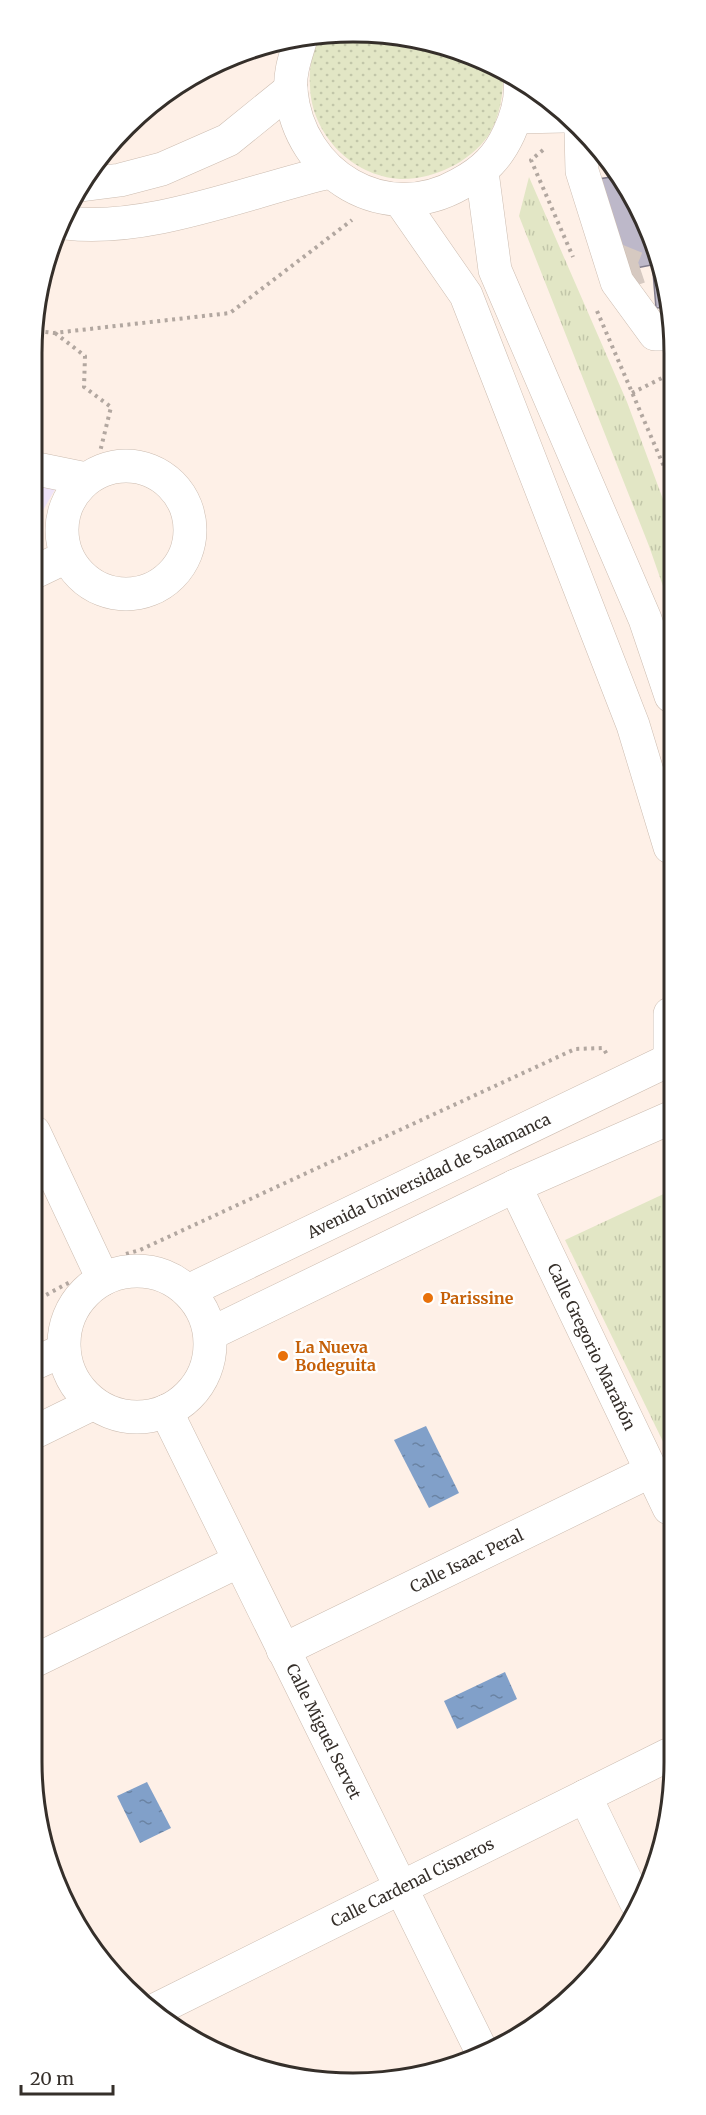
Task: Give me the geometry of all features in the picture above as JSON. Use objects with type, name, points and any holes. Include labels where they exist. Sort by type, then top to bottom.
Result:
[{"type":"main road","points":[[298,47],[293,62],[291,89],[296,120],[309,148],[330,172],[354,188],[391,199],[443,194],[482,172],[503,147],[517,117],[521,91]]},
{"type":"main road","points":[[92,184],[120,180],[162,169],[228,140],[291,89]]},
{"type":"main road","points":[[517,117],[562,123]]},
{"type":"main road","points":[[574,134],[582,171],[617,282],[655,334],[663,334]]},
{"type":"main road","points":[[70,223],[140,221],[196,209],[330,172]]},
{"type":"main road","points":[[482,172],[495,270],[645,619],[664,675]]},
{"type":"main road","points":[[391,199],[466,295],[633,725],[664,827]]},
{"type":"main road","points":[[116,466],[138,467],[159,475],[176,489],[187,508],[191,530],[187,552],[177,571],[160,586],[140,594],[117,595],[96,588],[78,575],[66,556],[61,536],[63,515],[71,495],[90,476],[116,466]]},
{"type":"main road","points":[[42,471],[90,476]]},
{"type":"main road","points":[[42,568],[66,556]]},
{"type":"main road","name":"Avenida Universidad de Salamanca","points":[[188,1291],[664,1064]]},
{"type":"main road","points":[[210,1334],[514,1186],[664,1121]]},
{"type":"main road","points":[[42,1149],[99,1270]]},
{"type":"main road","name":"Calle Gregorio Marañón","points":[[514,1186],[664,1498]]},
{"type":"main road","points":[[99,1270],[148,1271],[168,1278],[188,1291],[203,1310],[210,1334],[209,1360],[199,1383],[185,1400],[166,1411],[135,1417],[110,1412],[92,1404],[70,1374],[64,1350],[68,1320],[99,1270]]},
{"type":"main road","points":[[42,1360],[64,1350]]},
{"type":"main road","points":[[42,1428],[92,1404]]},
{"type":"main road","name":"Calle Miguel Servet","points":[[166,1411],[479,2046]]},
{"type":"main road","name":"Calle Isaac Peral","points":[[283,1650],[651,1471]]},
{"type":"main road","points":[[42,1657],[239,1561]]},
{"type":"main road","name":"Calle Cardenal Cisneros","points":[[161,2007],[664,1757]]},
{"type":"main road","points":[[585,1796],[633,1897]]},
{"type":"path","points":[[531,160],[577,266]]},
{"type":"path","points":[[43,332],[54,333],[230,313],[391,199]]},
{"type":"path","points":[[596,309],[664,467]]},
{"type":"path","points":[[54,333],[85,356],[84,387],[111,407],[90,476]]},
{"type":"path","points":[[632,393],[664,377]]},
{"type":"path","points":[[42,1298],[575,1048],[603,1048],[623,1083]]},
{"type":"shaded area","points":[[42,470],[63,476],[42,512]]},
{"type":"green space","points":[[353,42],[414,48],[453,59],[503,81],[496,121],[480,146],[449,168],[412,179],[382,176],[351,161],[326,136],[312,104],[310,74],[316,45]]},
{"type":"green space","points":[[529,177],[627,402],[664,502],[664,589],[649,546],[519,216]]},
{"type":"green space","points":[[664,1194],[664,1444],[565,1240]]},
{"type":"water","points":[[426,1426],[459,1493],[429,1508],[394,1440]]},
{"type":"water","points":[[505,1672],[517,1699],[457,1729],[444,1701]]},
{"type":"water","points":[[147,1782],[171,1828],[140,1843],[117,1796]]},
{"type":"building","points":[[610,177],[612,180],[632,215],[651,265],[615,272],[598,179]]},
{"type":"building","points":[[653,273],[660,308],[656,308]]},
{"type":"tunnel","points":[[609,257],[636,268],[650,263]]},
{"type":"place","name":"Parissine","points":[[428,1298]]},
{"type":"place","name":"La Nueva Bodeguita","points":[[283,1356]]}]
